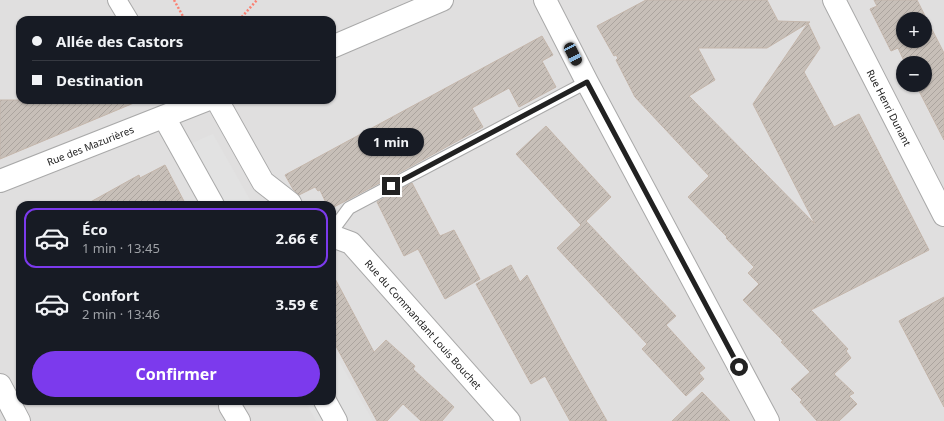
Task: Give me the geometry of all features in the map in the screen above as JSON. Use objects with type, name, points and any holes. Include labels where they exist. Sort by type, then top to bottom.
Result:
[{"type":"street","points":[[118,0],[127,16]]},
{"type":"street","points":[[336,45],[442,0]]},
{"type":"street","points":[[545,0],[587,82],[768,421]]},
{"type":"street","name":"Rue Henri Dunant","points":[[834,0],[944,215]]},
{"type":"street","name":"Rue des Mazurières","points":[[0,181],[173,109],[191,104]]},
{"type":"street","points":[[219,104],[263,182],[287,201]]},
{"type":"street","points":[[173,109],[211,201]]},
{"type":"street","name":"Rue du Commandant Louis Bouchet","points":[[336,237],[351,243],[509,421]]},
{"type":"street","points":[[0,385],[19,421]]},
{"type":"street","points":[[327,405],[336,421]]},
{"type":"lane","points":[[336,226],[349,208],[587,82]]},
{"type":"path","points":[[174,0],[183,16]]},
{"type":"path","points":[[243,16],[257,0]]},
{"type":"shaded area","points":[[0,0],[944,0],[944,421],[0,421]]},
{"type":"shaded area","points":[[213,134],[251,201],[202,201],[174,151]]},
{"type":"shaded area","points":[[336,355],[373,421],[316,421],[307,405],[336,405]]},
{"type":"building","points":[[646,0],[767,0],[778,21],[810,22],[808,23],[820,48],[804,72],[834,127],[859,114],[929,250],[811,310],[848,349],[846,351],[851,358],[834,374],[854,393],[849,396],[857,404],[839,421],[817,421],[800,402],[802,400],[791,389],[810,372],[781,342],[783,341],[743,300],[759,284],[748,273],[754,267],[688,197],[709,176],[635,97],[616,60],[618,58],[616,55],[614,56],[597,26]],"holes":[[[808,23],[753,104],[815,224],[689,96],[715,80],[698,48],[767,48]]]},
{"type":"building","points":[[874,0],[917,0],[923,12],[896,12],[896,48],[898,48],[891,51],[870,9],[877,6]]},
{"type":"building","points":[[932,29],[944,53],[944,140],[920,92],[932,92],[932,56],[902,56],[898,48],[932,48]]},
{"type":"building","points":[[542,36],[553,55],[542,61],[556,87],[519,107],[509,88],[472,108],[483,127],[336,206],[336,201],[325,201],[320,190],[318,191],[315,187],[299,195],[293,189],[285,175]]},
{"type":"building","points":[[0,100],[16,100],[16,104],[131,104],[0,159]]},
{"type":"building","points":[[546,126],[611,197],[586,221],[676,316],[666,325],[705,368],[699,373],[704,379],[686,396],[642,349],[647,344],[557,248],[581,225],[516,154]]},
{"type":"building","points":[[165,165],[184,201],[92,201],[139,175],[140,178]]},
{"type":"building","points":[[412,183],[440,236],[454,230],[480,279],[445,299],[418,249],[404,256],[377,202]]},
{"type":"building","points":[[511,265],[520,282],[527,275],[607,421],[570,421],[545,376],[531,384],[476,284]]},
{"type":"building","points":[[336,281],[374,352],[386,340],[415,366],[413,369],[454,407],[442,421],[421,421],[403,404],[387,421],[377,421],[336,346]]},
{"type":"building","points":[[944,297],[944,407],[899,321]]},
{"type":"building","points":[[702,392],[730,421],[672,421]]},
{"type":"route","points":[[391,186],[587,82],[739,367]]}]
